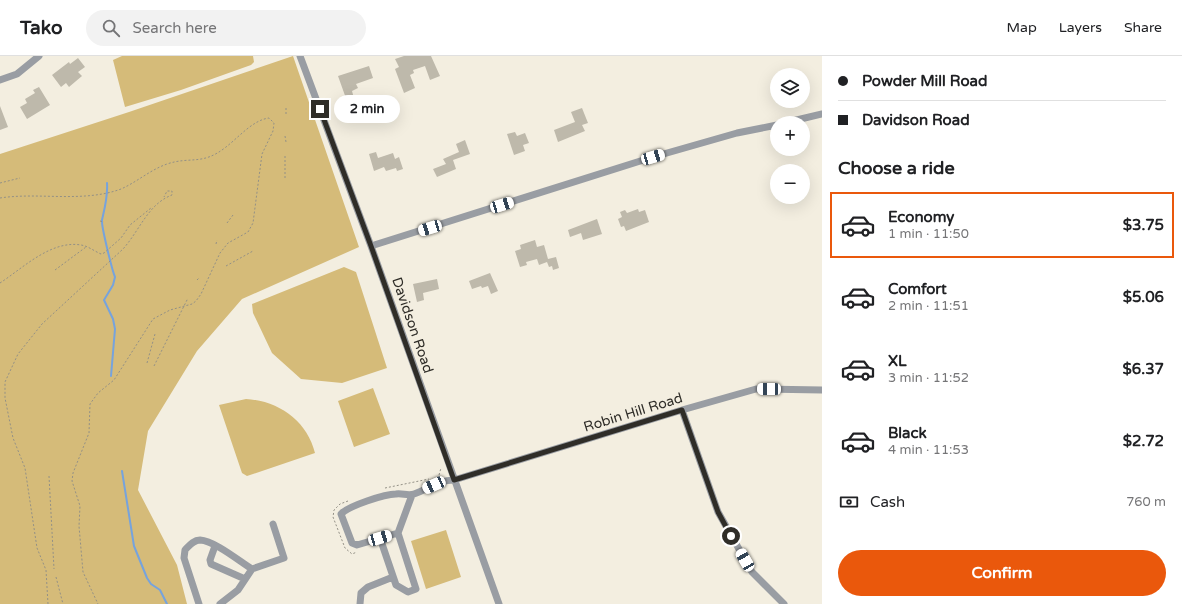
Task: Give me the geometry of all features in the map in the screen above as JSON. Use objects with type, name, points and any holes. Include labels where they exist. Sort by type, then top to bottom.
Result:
[{"type":"street","points":[[0,80],[17,74],[39,56]]},
{"type":"street","name":"Davidson Road","points":[[300,56],[371,246],[499,604]]},
{"type":"street","points":[[810,117],[822,114]]},
{"type":"street","points":[[371,246],[653,157],[737,133],[770,126]]},
{"type":"street","name":"Robin Hill Road","points":[[412,495],[445,480],[454,480],[682,410],[756,389],[822,390]]},
{"type":"street","points":[[682,410],[718,512],[752,572],[784,604]]},
{"type":"street","points":[[380,538],[396,585],[408,592],[416,589],[398,533],[412,495],[395,493],[344,510],[341,514],[352,543],[357,545],[380,538],[398,533]]},
{"type":"street","points":[[220,604],[238,590],[252,570],[284,558],[273,524]]},
{"type":"street","points":[[199,604],[184,558],[185,550],[195,541],[200,540],[215,546],[252,570]]},
{"type":"street","points":[[215,546],[210,560],[211,564],[246,579]]},
{"type":"street","points":[[360,604],[361,593],[368,587],[393,577]]},
{"type":"path","points":[[286,107],[286,114]]},
{"type":"path","points":[[0,198],[80,196],[122,188],[154,169],[168,164],[208,158],[227,146],[240,134],[262,120],[270,119],[274,123],[274,131],[262,154],[251,227],[244,235],[228,244],[213,267],[201,294],[192,304],[170,310],[153,319],[114,380],[98,393],[90,404],[89,433],[73,473],[72,481],[80,506],[79,526],[83,572],[98,604]]},
{"type":"path","points":[[285,136],[286,142]]},
{"type":"path","points":[[285,178],[286,155]]},
{"type":"path","points":[[0,183],[20,178]]},
{"type":"path","points":[[0,283],[54,249],[70,245],[87,247],[101,254],[108,251],[121,238],[130,225],[164,197]]},
{"type":"path","points":[[48,604],[46,570],[37,548],[25,468],[13,438],[6,408],[4,389],[6,375],[28,339],[42,324],[123,250],[135,236],[152,208]]},
{"type":"path","points":[[227,223],[233,215]]},
{"type":"path","points":[[100,221],[104,222]]},
{"type":"path","points":[[216,244],[217,240]]},
{"type":"path","points":[[55,270],[87,247]]},
{"type":"path","points":[[226,266],[253,251]]},
{"type":"path","points":[[154,366],[188,298]]},
{"type":"path","points":[[147,363],[155,334]]},
{"type":"path","points":[[438,476],[441,468]]},
{"type":"path","points":[[48,476],[54,568]]},
{"type":"path","points":[[380,490],[431,478]]},
{"type":"path","points":[[354,498],[340,504],[334,510],[333,517],[344,548],[352,554],[359,552]]},
{"type":"path","points":[[56,577],[63,604]]},
{"type":"shaded area","points":[[122,56],[253,56],[254,62],[251,65],[181,90],[125,107],[113,60]]},
{"type":"shaded area","points":[[293,56],[359,247],[242,299],[197,351],[148,431],[138,490],[177,565],[187,604],[0,604],[0,154]]},
{"type":"shaded area","points":[[344,267],[356,272],[387,368],[342,383],[301,379],[272,353],[253,313],[252,304]]},
{"type":"shaded area","points":[[373,388],[390,434],[354,447],[338,401]]},
{"type":"shaded area","points":[[246,399],[270,404],[290,415],[305,431],[315,453],[247,476],[242,473],[219,405]]},
{"type":"shaded area","points":[[446,530],[461,577],[426,589],[411,541]]},
{"type":"building","points":[[404,56],[431,56],[440,76],[430,80],[425,66],[413,70],[414,73],[410,75],[415,88],[404,93],[395,69],[399,67],[395,59]]},
{"type":"building","points":[[78,58],[85,67],[78,72],[82,76],[69,87],[66,83],[61,87],[52,75],[69,62],[70,64]]},
{"type":"building","points":[[369,66],[373,78],[356,84],[358,88],[352,91],[355,102],[348,104],[338,76]]},
{"type":"building","points":[[39,87],[50,105],[27,119],[20,107],[27,103],[25,99],[35,93],[33,90]]},
{"type":"building","points":[[0,106],[8,127],[0,130]]},
{"type":"building","points":[[582,108],[588,123],[582,125],[585,131],[558,142],[554,130],[575,122],[571,112]]},
{"type":"building","points":[[515,132],[517,136],[525,133],[529,143],[523,145],[525,151],[514,155],[507,134]]},
{"type":"building","points":[[465,140],[470,154],[453,160],[456,169],[437,177],[433,169],[446,164],[443,159],[459,152],[456,144]]},
{"type":"building","points":[[376,152],[378,158],[393,153],[395,159],[399,157],[403,169],[397,171],[396,168],[386,171],[384,167],[374,171],[369,154]]},
{"type":"building","points":[[638,209],[639,212],[645,210],[649,222],[626,231],[624,226],[621,227],[618,219],[622,217],[620,212],[625,210],[627,213]]},
{"type":"building","points":[[597,219],[602,234],[583,240],[581,233],[570,237],[568,230]]},
{"type":"building","points":[[535,240],[537,247],[544,245],[548,259],[556,257],[559,268],[553,270],[552,266],[549,267],[547,262],[539,265],[537,259],[526,262],[527,265],[520,267],[515,251],[521,249],[520,245]]},
{"type":"building","points":[[490,273],[498,291],[491,294],[488,286],[482,288],[481,286],[472,289],[469,281]]},
{"type":"building","points":[[437,279],[439,289],[423,293],[424,300],[417,302],[413,284]]},
{"type":"waterway","points":[[107,183],[107,197],[102,224],[115,277],[113,285],[104,300],[113,319],[115,329],[111,376]]},
{"type":"waterway","points":[[122,471],[134,546],[147,578],[151,584],[160,590],[167,604]]},
{"type":"route","points":[[320,109],[371,246],[454,480],[682,410],[718,512],[731,536]]}]
